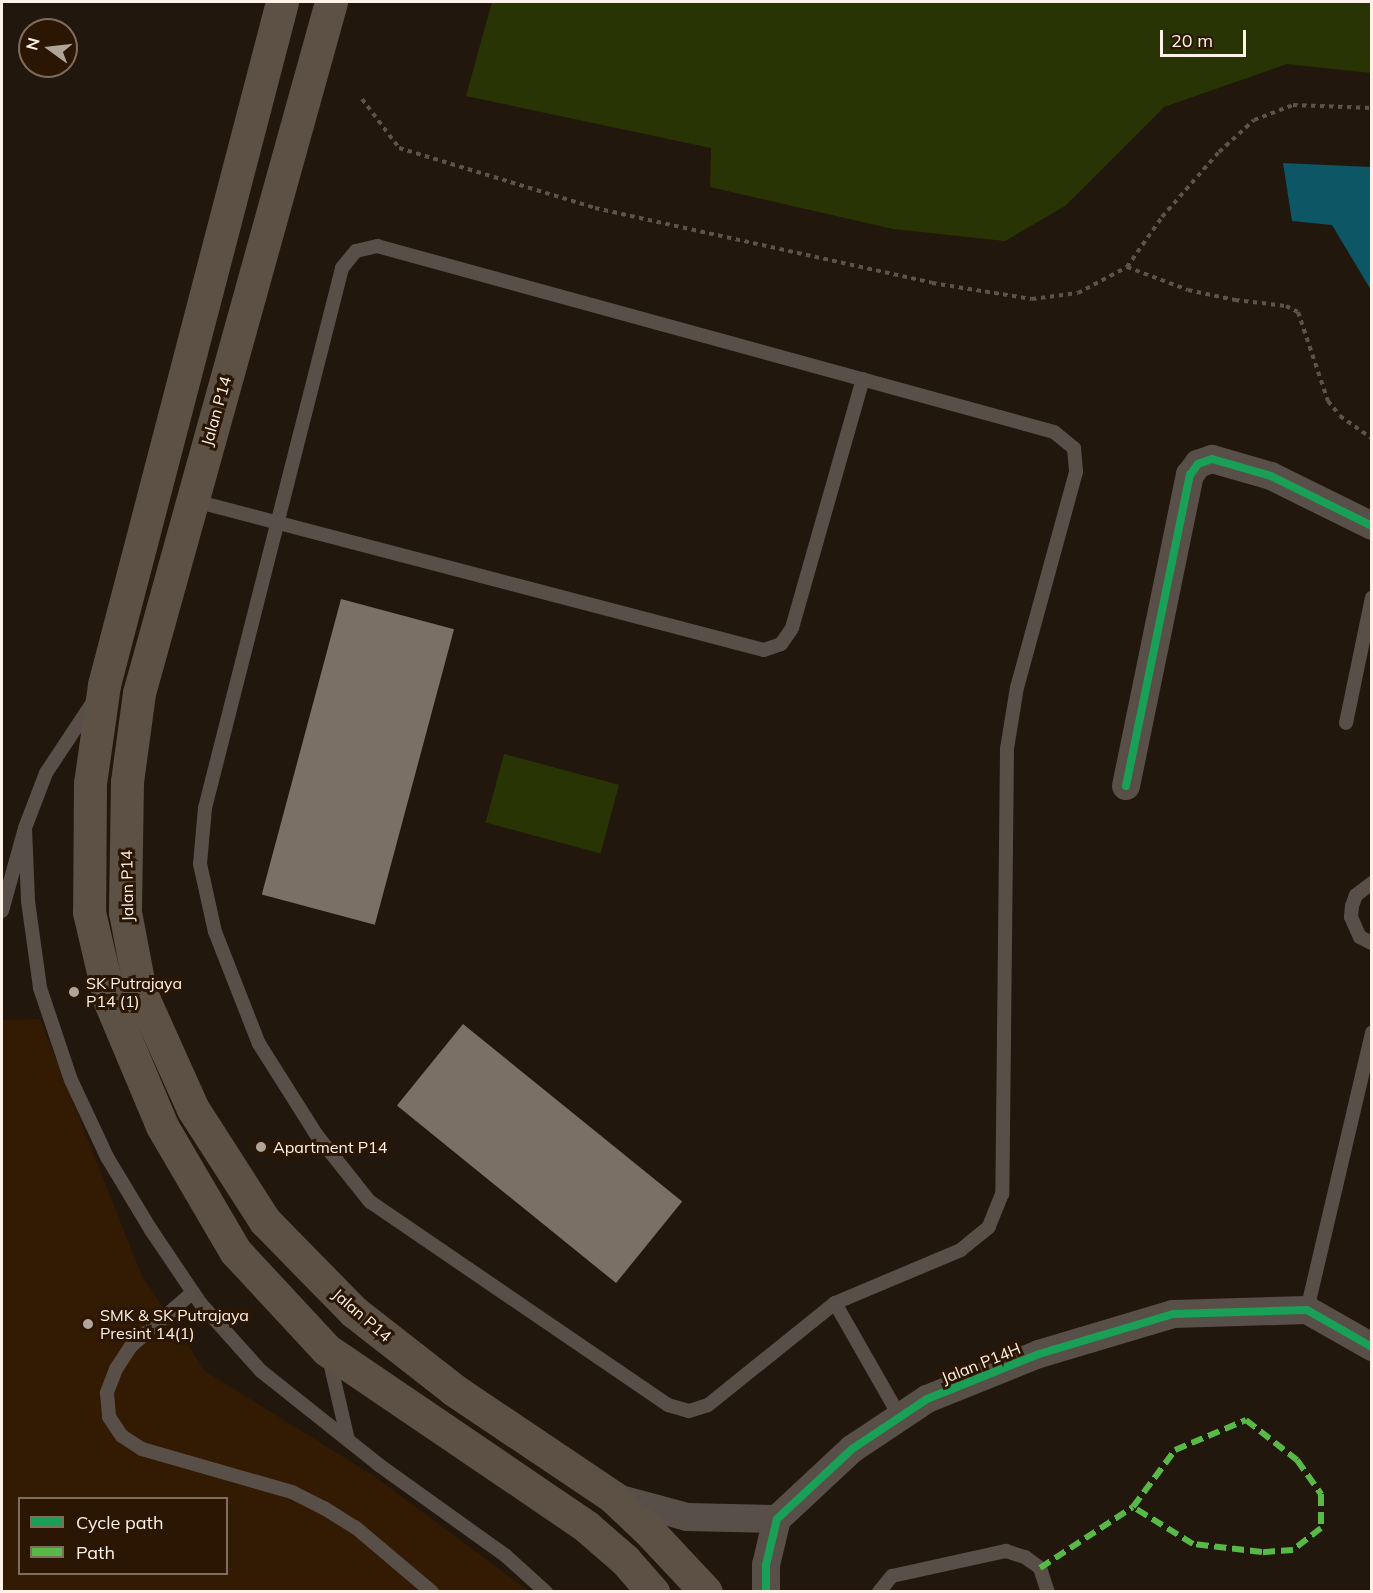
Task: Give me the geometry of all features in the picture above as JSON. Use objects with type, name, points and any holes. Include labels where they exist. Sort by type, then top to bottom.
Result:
[{"type":"main road","points":[[282,2],[104,685],[90,783],[89,912],[110,1002],[162,1126],[236,1251],[327,1350],[586,1527],[625,1560],[653,1592]]},
{"type":"main road","name":"Jalan P14","points":[[331,2],[139,693],[127,782],[125,912],[140,991],[194,1109],[265,1221],[353,1311],[454,1390],[613,1497],[650,1531],[706,1592]]},
{"type":"street","points":[[1126,786],[1190,476],[1198,464],[1212,459],[1271,476],[1371,526]]},
{"type":"street","points":[[1307,1310],[1371,1347]]},
{"type":"street","name":"Jalan P14H","points":[[777,1519],[852,1449],[927,1399],[1039,1354],[1173,1314],[1307,1310]]},
{"type":"street","points":[[613,1497],[687,1517],[777,1519],[766,1565],[766,1592]]},
{"type":"lane","points":[[377,246],[863,379],[1054,432],[1074,448],[1076,472],[1017,687],[1007,749],[1002,1194],[989,1227],[962,1250],[835,1303],[708,1405],[689,1411],[668,1405],[370,1202],[316,1134],[259,1044],[215,932],[200,864],[205,808],[342,268],[356,251],[377,246]]},
{"type":"lane","points":[[191,500],[764,650],[781,644],[792,628],[863,379]]},
{"type":"lane","points":[[1346,723],[1371,598]]},
{"type":"lane","points":[[2,911],[25,828],[46,773],[104,685]]},
{"type":"lane","points":[[25,828],[28,901],[40,988],[70,1080],[107,1157],[151,1230],[193,1292],[261,1371],[379,1465],[506,1556],[546,1592]]},
{"type":"lane","points":[[1371,883],[1356,895],[1351,917],[1360,937],[1371,944]]},
{"type":"lane","points":[[1307,1310],[1371,1032]]},
{"type":"lane","points":[[193,1292],[131,1346],[116,1369],[107,1393],[109,1418],[122,1436],[142,1449],[292,1492],[324,1508],[355,1527],[432,1592]]},
{"type":"lane","points":[[835,1303],[900,1417]]},
{"type":"lane","points":[[327,1350],[348,1440]]},
{"type":"lane","points":[[879,1592],[892,1576],[1006,1551],[1025,1557],[1040,1568],[1048,1592]]},
{"type":"path","points":[[362,99],[399,148],[594,208],[932,283],[1032,299],[1078,293],[1127,267],[1162,217],[1219,152],[1254,120],[1293,105],[1371,108]]},
{"type":"path","points":[[1127,267],[1188,290],[1235,300],[1286,306],[1298,312],[1328,401],[1340,416],[1371,438]]},
{"type":"shaded area","name":"SMK & SK Putrajaya Presint 14(1)","points":[[40,1019],[142,1276],[205,1371],[374,1476],[529,1591],[2,1591],[2,1020]]},
{"type":"green space","points":[[492,2],[1371,2],[1371,73],[1287,64],[1164,107],[1065,206],[1005,241],[893,229],[710,187],[711,148],[466,96]]},
{"type":"green space","points":[[504,754],[619,785],[601,853],[486,823]]},
{"type":"water","points":[[1283,163],[1371,167],[1371,290],[1332,225],[1292,221]]},
{"type":"building","points":[[341,599],[454,629],[375,925],[262,895]]},
{"type":"building","points":[[463,1024],[682,1201],[616,1283],[397,1106]]},
{"type":"marked path","points":[[1040,1568],[1133,1507],[1175,1450],[1246,1420],[1297,1460],[1321,1494],[1321,1528],[1293,1550],[1262,1552],[1193,1544],[1133,1507]]},
{"type":"cycle path","points":[[1126,786],[1190,475],[1198,464],[1212,459],[1271,476],[1372,526]]},
{"type":"cycle path","points":[[766,1592],[766,1565],[777,1519],[852,1449],[927,1399],[1039,1354],[1173,1314],[1307,1310],[1372,1347]]},
{"type":"place","name":"SK Putrajaya P14 (1)","points":[[74,992]]},
{"type":"place","name":"Apartment P14","points":[[261,1147]]},
{"type":"place","name":"SMK & SK Putrajaya Presint 14(1)","points":[[88,1324]]}]
